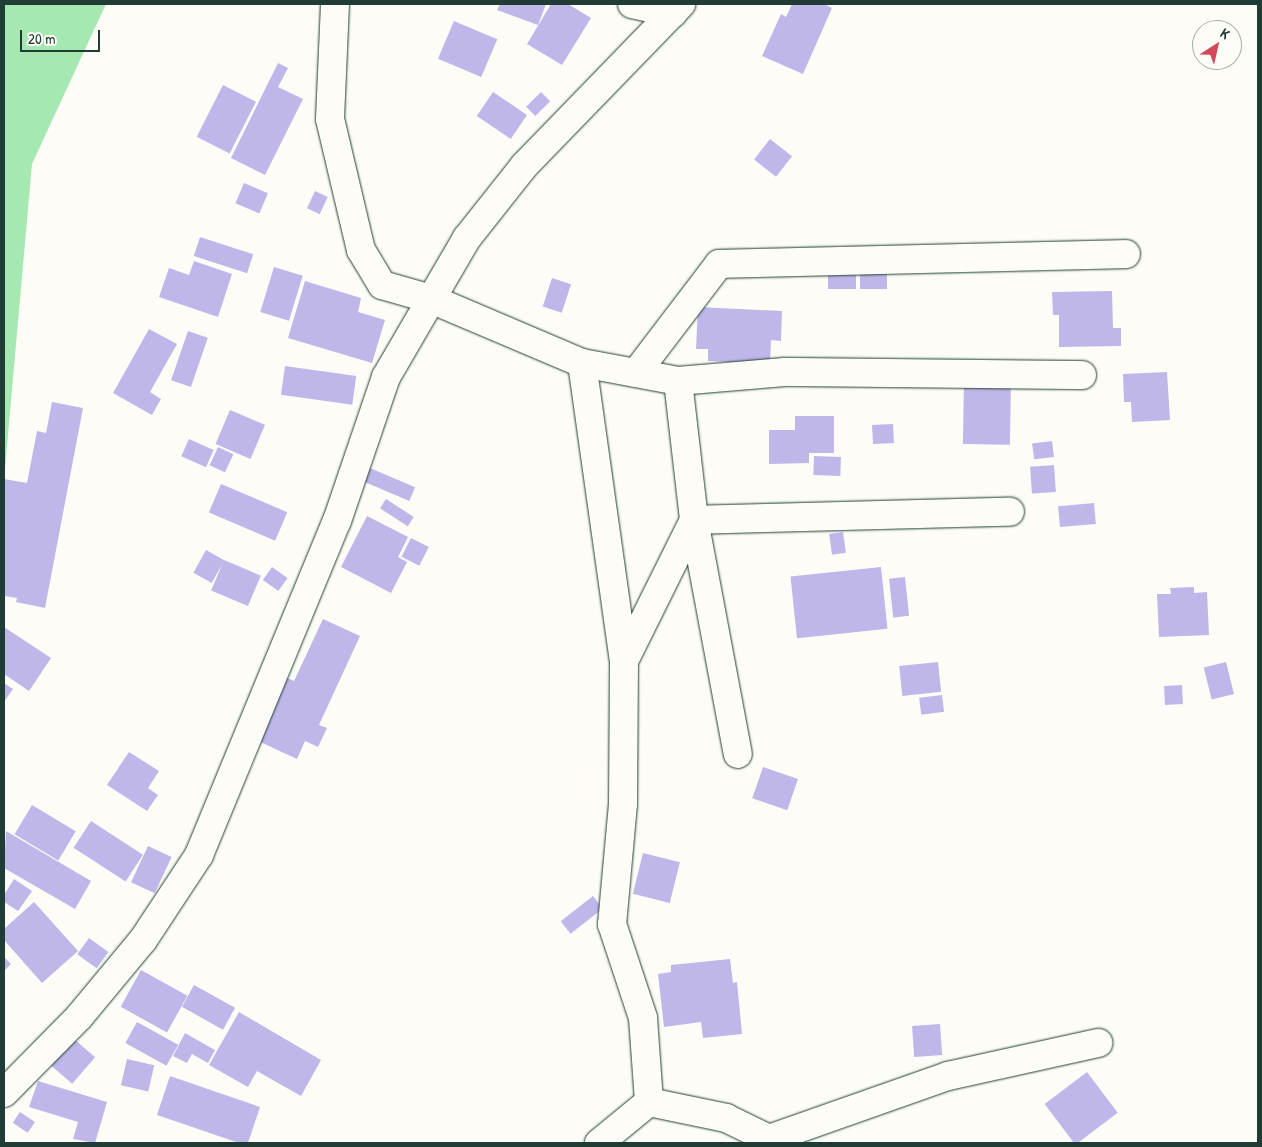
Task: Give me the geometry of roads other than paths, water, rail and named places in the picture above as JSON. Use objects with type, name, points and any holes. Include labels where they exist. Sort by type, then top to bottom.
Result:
[{"type":"street","points":[[334,4],[330,119],[361,250],[382,285],[431,299],[582,363],[678,381],[785,372],[1082,375]]},
{"type":"street","points":[[632,4],[677,8]]},
{"type":"street","points":[[4,1093],[79,1017],[143,940],[199,855],[337,521],[386,377],[466,238],[524,166],[677,8]]},
{"type":"street","points":[[636,373],[719,264],[1126,254]]},
{"type":"street","points":[[582,363],[624,661],[623,804],[612,924],[644,1018],[649,1102]]},
{"type":"street","points":[[678,381],[694,520],[738,754]]},
{"type":"street","points":[[694,520],[1010,512]]},
{"type":"street","points":[[624,661],[694,520]]},
{"type":"street","points":[[649,1102],[726,1118],[769,1141],[948,1076],[1098,1043]]},
{"type":"street","points":[[599,1143],[649,1102]]}]
